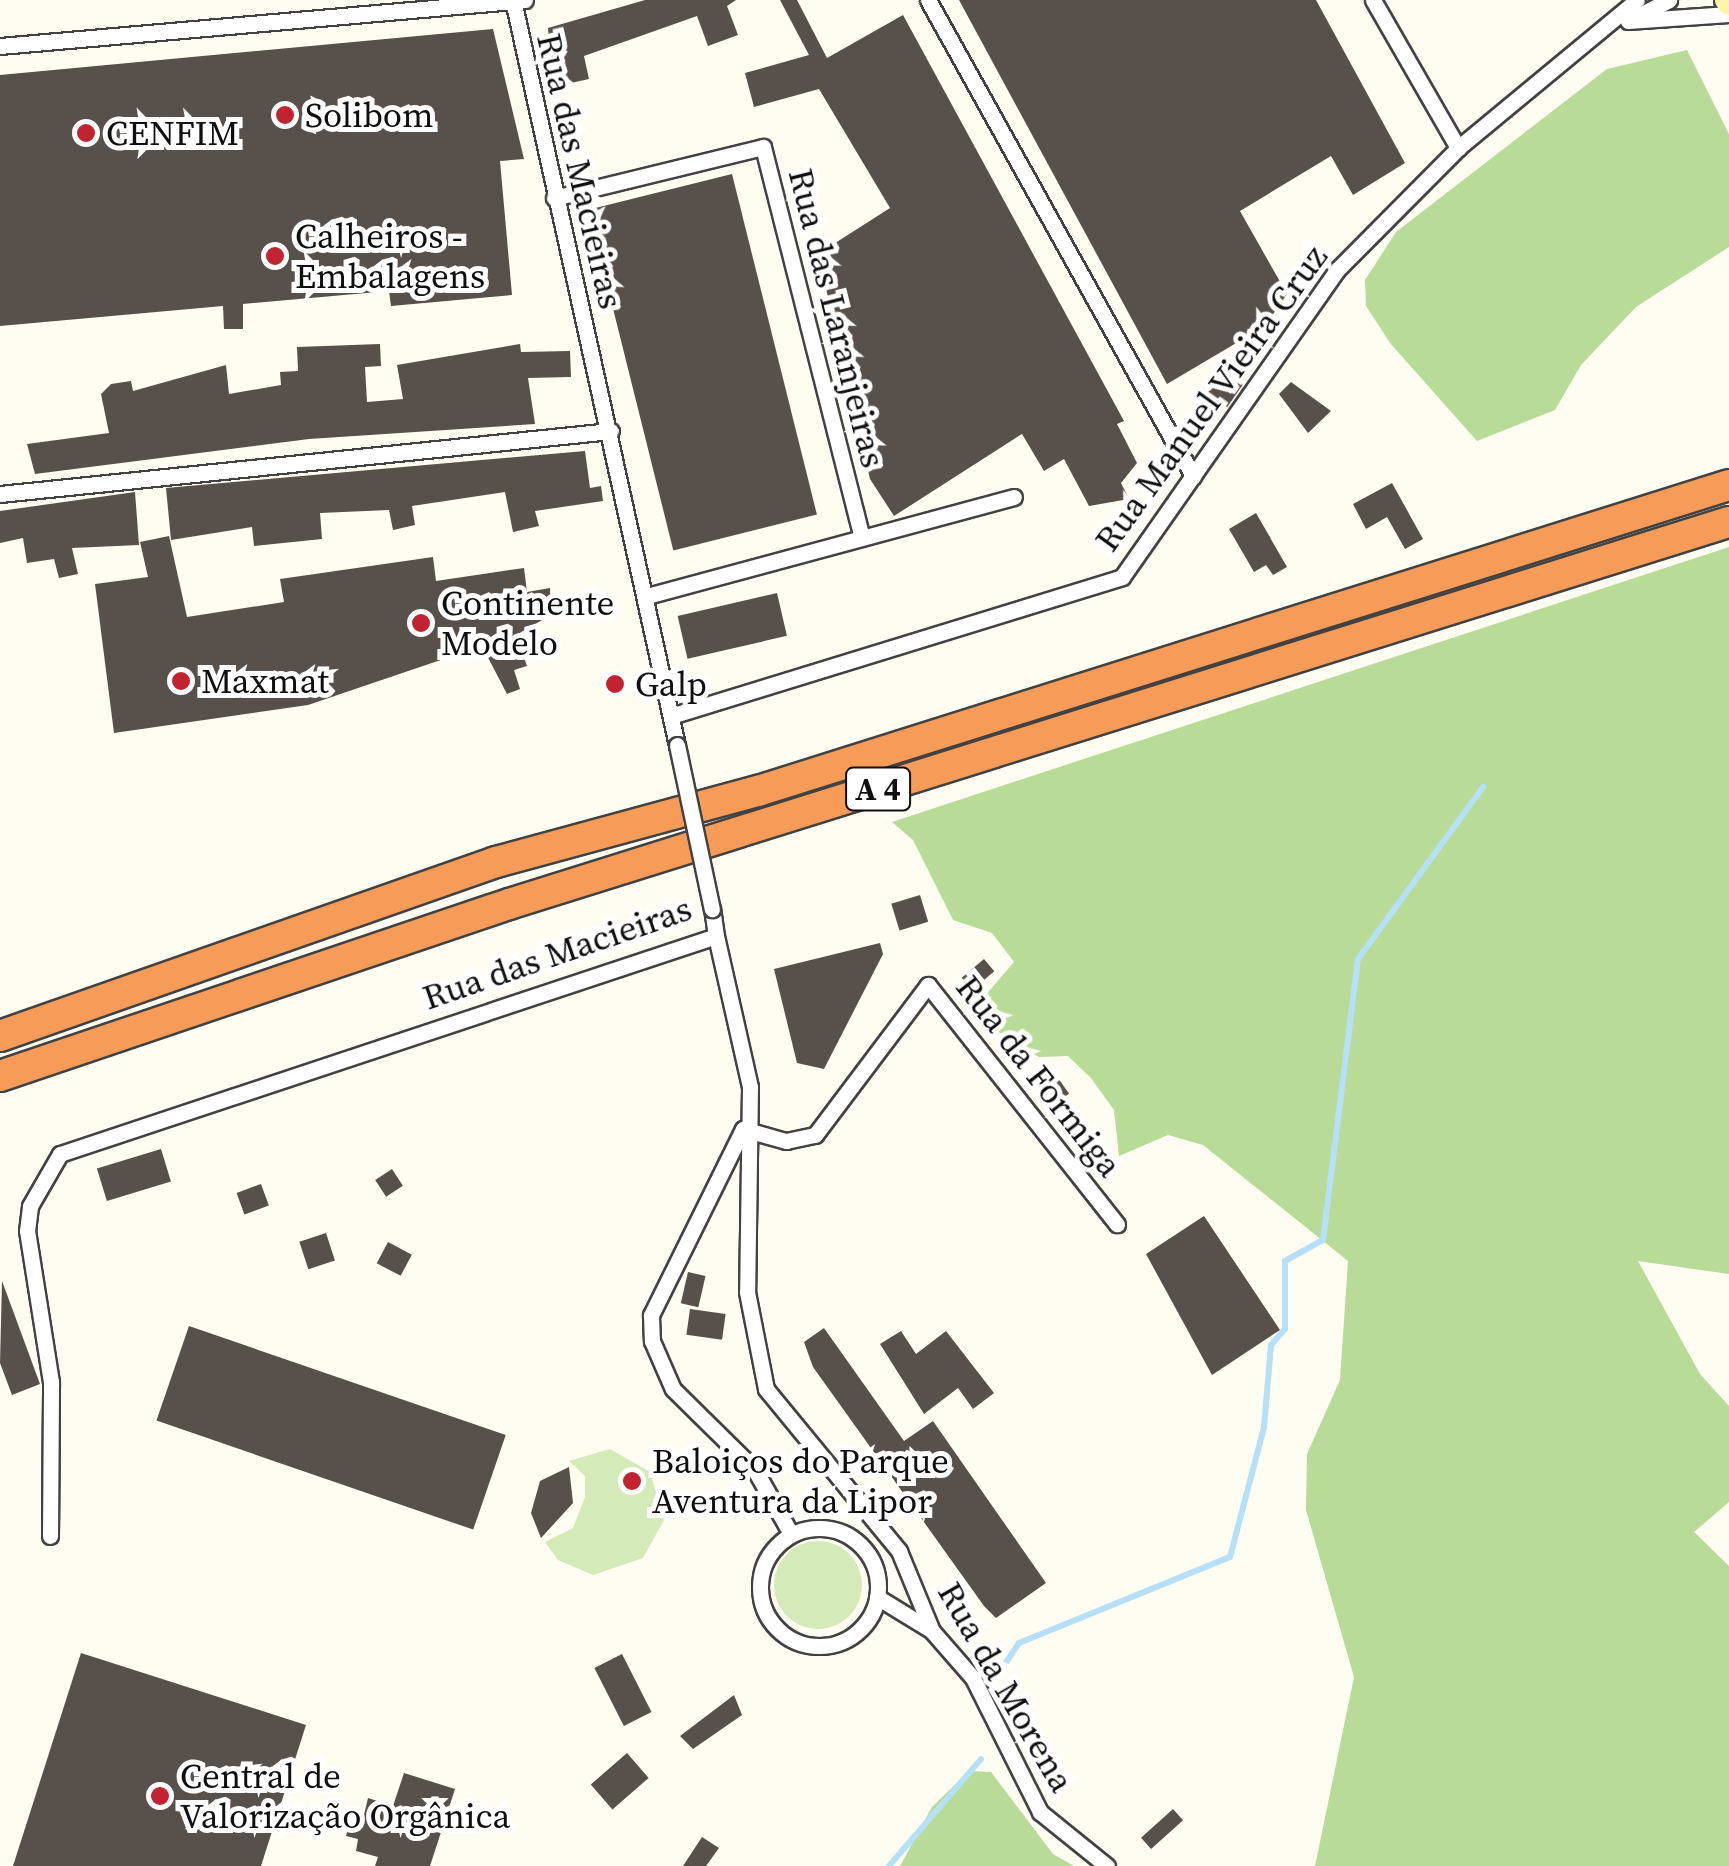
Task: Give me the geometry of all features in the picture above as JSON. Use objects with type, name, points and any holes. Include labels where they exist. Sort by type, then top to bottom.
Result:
[{"type":"highway","name":"A 4","points":[[8,1031],[496,862],[814,774],[1729,485]]},
{"type":"highway","name":"A 4","points":[[0,1076],[492,910],[1729,522]]},
{"type":"street","points":[[928,0],[1193,476]]},
{"type":"street","points":[[1374,0],[1458,148]]},
{"type":"street","name":"Rua Manuel Vieira Cruz","points":[[674,716],[1122,577],[1337,270],[1458,148],[1612,26],[1638,0]]},
{"type":"street","name":"Rua Manuel Vieira Cruz","points":[[1612,26],[1669,0]]},
{"type":"street","points":[[0,46],[517,1]]},
{"type":"street","name":"Rua das Macieiras","points":[[50,1536],[51,1382],[27,1231],[30,1206],[60,1154],[716,936],[674,716],[554,198],[517,1]]},
{"type":"street","name":"Rua Manuel Vieira Cruz","points":[[1628,20],[1729,14]]},
{"type":"street","name":"Rua das Laranjeiras","points":[[554,198],[764,147],[862,538]]},
{"type":"street","points":[[0,494],[610,432]]},
{"type":"street","points":[[647,596],[1014,497]]},
{"type":"street","points":[[716,936],[750,1087],[743,1129],[652,1315],[652,1341],[673,1389],[755,1470],[791,1534]]},
{"type":"street","name":"Rua da Formiga","points":[[743,1129],[786,1141],[815,1135],[928,985],[1117,1224]]},
{"type":"street","name":"Rua da Morena","points":[[743,1129],[752,1203],[746,1292],[766,1389],[898,1551],[932,1631],[973,1678],[1040,1812],[1107,1866]]},
{"type":"street","points":[[791,1534],[846,1534],[872,1560],[877,1598],[864,1624],[840,1642],[820,1646],[782,1634],[759,1581],[791,1534]]},
{"type":"street","points":[[877,1598],[932,1631]]},
{"type":"green space","points":[[1687,50],[1729,134],[1729,247],[1636,307],[1581,365],[1555,410],[1477,441],[1390,343],[1366,306],[1365,280],[1396,232],[1607,69]]},
{"type":"green space","points":[[1729,547],[1729,1274],[1638,1261],[1700,1374],[1729,1406],[1729,1502],[1694,1532],[1729,1566],[1729,1866],[1315,1866],[1354,1677],[1306,1510],[1307,1454],[1340,1380],[1348,1261],[1203,1145],[1168,1135],[1119,1156],[1114,1110],[1091,1078],[1068,1056],[1039,1057],[997,1031],[984,997],[1014,962],[992,933],[953,920],[913,840],[892,822]]},
{"type":"green space","points":[[610,1449],[650,1472],[664,1520],[643,1558],[593,1575],[558,1560],[545,1542],[573,1528],[585,1497],[585,1476],[569,1461]]},
{"type":"green space","points":[[818,1541],[849,1554],[862,1585],[849,1616],[818,1629],[787,1616],[774,1585],[787,1554]]},
{"type":"green space","points":[[969,1771],[991,1772],[1053,1854],[1074,1866],[900,1866],[932,1807]]},
{"type":"building","points":[[645,0],[736,0],[727,6],[738,35],[708,46],[697,16],[584,56],[589,79],[553,87],[548,28]]},
{"type":"building","points":[[780,0],[797,0],[827,58],[903,15],[1124,421],[1117,424],[1137,463],[1121,483],[1129,499],[1089,506],[1064,459],[1044,471],[1022,434],[894,516],[870,479],[818,254],[890,208],[819,89],[754,107],[745,73],[809,55]]},
{"type":"building","points":[[959,0],[1316,0],[1405,163],[1353,195],[1331,156],[1240,211],[1287,294],[1265,326],[1167,384]]},
{"type":"building","points":[[493,29],[524,159],[500,161],[512,295],[391,306],[389,291],[243,304],[243,329],[224,329],[223,306],[0,326],[0,75]]},
{"type":"building","points":[[732,174],[817,515],[673,550],[588,210]]},
{"type":"building","points":[[380,344],[381,366],[365,367],[367,402],[403,399],[397,365],[520,344],[521,352],[570,351],[571,377],[528,378],[535,424],[309,439],[35,474],[27,444],[109,433],[101,394],[111,384],[131,381],[133,391],[226,365],[229,394],[281,385],[280,372],[298,371],[297,347]]},
{"type":"building","points":[[1223,371],[1243,385],[1227,407],[1208,393]]},
{"type":"building","points":[[1291,382],[1331,411],[1308,433],[1279,394]]},
{"type":"building","points":[[585,451],[590,488],[601,486],[603,501],[535,511],[539,526],[513,532],[505,492],[412,506],[415,525],[393,530],[389,510],[320,513],[322,539],[254,546],[252,527],[171,540],[166,488]]},
{"type":"building","points":[[1392,483],[1423,539],[1405,549],[1387,517],[1366,529],[1353,504]]},
{"type":"building","points":[[135,492],[139,545],[72,548],[78,574],[59,578],[54,559],[27,563],[23,538],[0,543],[0,511]]},
{"type":"building","points":[[1256,513],[1287,567],[1273,575],[1266,565],[1254,572],[1229,529]]},
{"type":"building","points":[[169,536],[187,617],[284,602],[280,579],[433,557],[436,581],[524,568],[527,592],[550,588],[551,615],[516,635],[527,666],[514,670],[520,689],[507,694],[482,646],[308,705],[114,733],[95,584],[148,577],[140,542]]},
{"type":"building","points":[[777,593],[787,636],[688,659],[678,616]]},
{"type":"building","points":[[920,895],[928,922],[899,931],[891,904]]},
{"type":"building","points":[[880,943],[883,954],[824,1069],[797,1063],[774,969]]},
{"type":"building","points":[[984,959],[994,971],[972,990],[962,978]]},
{"type":"building","points":[[1049,1065],[1069,1094],[1054,1104],[1034,1075]]},
{"type":"building","points":[[161,1149],[171,1182],[107,1201],[97,1169]]},
{"type":"building","points":[[392,1169],[403,1186],[386,1197],[375,1180]]},
{"type":"building","points":[[261,1184],[269,1206],[244,1215],[237,1193]]},
{"type":"building","points":[[1204,1216],[1280,1330],[1212,1375],[1146,1254]]},
{"type":"building","points":[[326,1233],[335,1261],[308,1269],[299,1242]]},
{"type":"building","points":[[388,1242],[412,1255],[401,1276],[377,1263]]},
{"type":"building","points":[[688,1272],[706,1276],[698,1307],[681,1303]]},
{"type":"building","points":[[2,1281],[40,1384],[12,1395],[0,1363]]},
{"type":"building","points":[[690,1309],[726,1314],[722,1340],[686,1335]]},
{"type":"building","points":[[189,1326],[506,1435],[473,1530],[156,1421]]},
{"type":"building","points":[[824,1328],[904,1441],[933,1421],[1046,1583],[996,1618],[984,1606],[813,1367],[804,1342]]},
{"type":"building","points":[[901,1331],[916,1354],[946,1331],[994,1393],[973,1409],[958,1388],[924,1414],[880,1344]]},
{"type":"building","points":[[569,1467],[573,1503],[541,1538],[531,1513],[540,1481]]},
{"type":"building","name":"Central de Valorização Orgânica","points":[[81,1653],[306,1725],[261,1866],[13,1866]]},
{"type":"building","points":[[622,1654],[652,1712],[624,1726],[594,1668]]},
{"type":"building","points":[[734,1695],[742,1715],[693,1749],[680,1736]]},
{"type":"building","points":[[627,1753],[649,1778],[612,1809],[591,1784]]},
{"type":"building","points":[[404,1773],[455,1789],[430,1866],[375,1866],[378,1857],[356,1851],[358,1839],[346,1836],[351,1816],[363,1819],[368,1798],[393,1806]]},
{"type":"building","points":[[1173,1809],[1183,1820],[1151,1849],[1141,1838]]},
{"type":"building","points":[[702,1837],[719,1848],[706,1866],[683,1866]]},
{"type":"waterway","points":[[998,1675],[1019,1643],[1230,1557],[1264,1427],[1271,1345],[1285,1329],[1285,1261],[1323,1240],[1358,959],[1483,787]]},
{"type":"waterway","points":[[889,1866],[981,1759]]},
{"type":"place","name":"Solibom","points":[[285,115]]},
{"type":"place","name":"CENFIM","points":[[86,133]]},
{"type":"place","name":"Calheiros - Embalagens","points":[[275,256]]},
{"type":"place","name":"Continente Modelo","points":[[421,623]]},
{"type":"place","name":"Maxmat","points":[[181,681]]},
{"type":"place","name":"Galp","points":[[615,684]]},
{"type":"place","name":"Baloiços do Parque Aventura da Lipor","points":[[632,1481]]},
{"type":"place","name":"Central de Valorização Orgânica","points":[[160,1796]]}]
